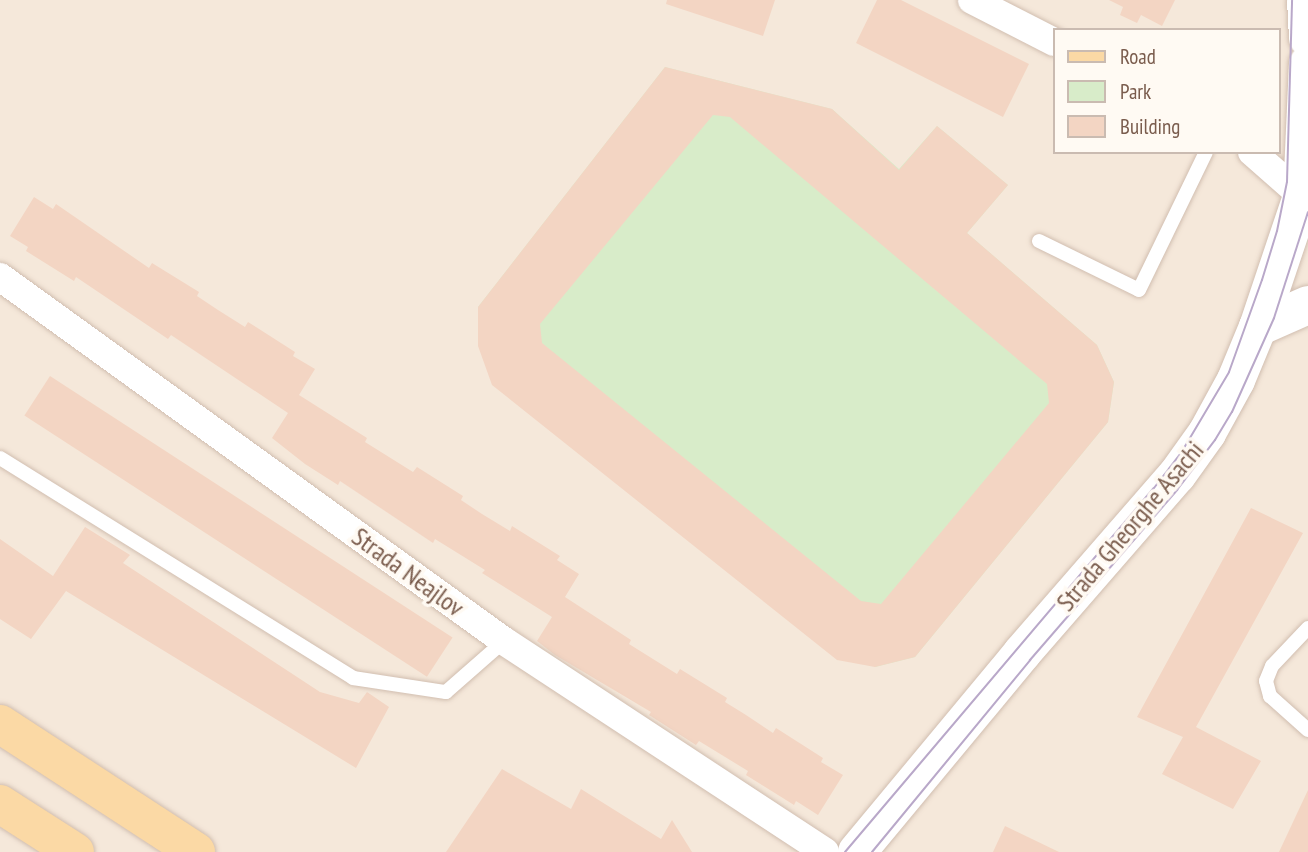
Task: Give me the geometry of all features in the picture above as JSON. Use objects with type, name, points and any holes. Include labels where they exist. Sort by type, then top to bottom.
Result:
[{"type":"main road","points":[[0,724],[196,852]]},
{"type":"main road","points":[[0,804],[75,852]]},
{"type":"street","points":[[972,0],[1052,41]]},
{"type":"street","points":[[1306,0],[1308,38]]},
{"type":"street","name":"Strada Gheorghe Asachi","points":[[856,852],[1022,653],[1177,475],[1207,433],[1236,380],[1305,199],[1308,64]]},
{"type":"street","points":[[1254,154],[1305,199]]},
{"type":"street","name":"Strada Neajlov","points":[[0,277],[504,641],[825,852]]},
{"type":"street","points":[[1258,327],[1308,305]]},
{"type":"lane","points":[[1039,241],[1139,290],[1205,154]]},
{"type":"lane","points":[[0,458],[354,678],[446,692],[504,641]]},
{"type":"lane","points":[[1308,628],[1272,666],[1266,681],[1270,696],[1308,730]]},
{"type":"shaded area","points":[[0,0],[1308,0],[1308,852],[0,852]]},
{"type":"green space","points":[[665,67],[832,109],[899,169],[937,126],[1008,185],[967,233],[1097,345],[1114,382],[1108,422],[915,657],[875,667],[478,307]]},
{"type":"building","points":[[667,0],[775,0],[763,36],[666,4]]},
{"type":"building","points":[[877,0],[901,0],[1029,64],[1003,117],[856,43]]},
{"type":"building","points":[[1109,0],[1175,0],[1162,26],[1141,15],[1137,23],[1120,15],[1123,7]]},
{"type":"building","points":[[665,67],[832,109],[899,170],[937,126],[1008,185],[967,233],[1097,345],[1114,382],[1108,422],[915,657],[875,667],[837,660],[492,385],[478,346],[478,307]],"holes":[[[713,115],[730,117],[1047,384],[1049,403],[881,604],[861,601],[542,343],[540,324]]]},
{"type":"building","points":[[34,197],[53,209],[56,204],[149,268],[152,263],[199,292],[197,296],[245,327],[248,322],[295,352],[293,356],[315,369],[299,395],[367,438],[365,442],[413,472],[417,467],[463,496],[461,500],[482,514],[510,531],[512,526],[560,556],[557,560],[579,574],[565,597],[631,640],[629,644],[677,674],[680,669],[727,698],[725,702],[773,733],[776,728],[823,758],[821,762],[843,775],[818,815],[796,801],[794,805],[746,775],[748,771],[699,741],[696,745],[649,715],[651,712],[555,655],[537,641],[552,617],[482,573],[485,570],[435,539],[433,543],[340,481],[338,485],[305,464],[272,438],[288,413],[171,335],[168,339],[76,277],[74,281],[26,251],[28,247],[10,236]]},
{"type":"building","points":[[50,376],[453,637],[427,677],[24,415]]},
{"type":"building","points":[[1251,508],[1303,533],[1196,727],[1261,761],[1233,809],[1162,774],[1183,737],[1137,717]]},
{"type":"building","points":[[85,527],[130,555],[123,563],[320,692],[359,703],[367,692],[389,707],[356,768],[66,591],[31,639],[0,619],[0,539],[53,576]]},
{"type":"building","points":[[502,769],[571,809],[581,789],[661,839],[672,820],[692,852],[446,852]]},
{"type":"building","points":[[1308,790],[1308,852],[1279,852]]},
{"type":"building","points":[[1005,826],[1059,852],[993,852]]},
{"type":"tram line","points":[[845,852],[1154,488],[1181,453],[1229,372],[1277,231],[1287,182],[1292,0]]},
{"type":"tram line","points":[[872,852],[1030,660],[1177,490],[1215,440],[1232,412],[1274,318],[1308,212]]}]
